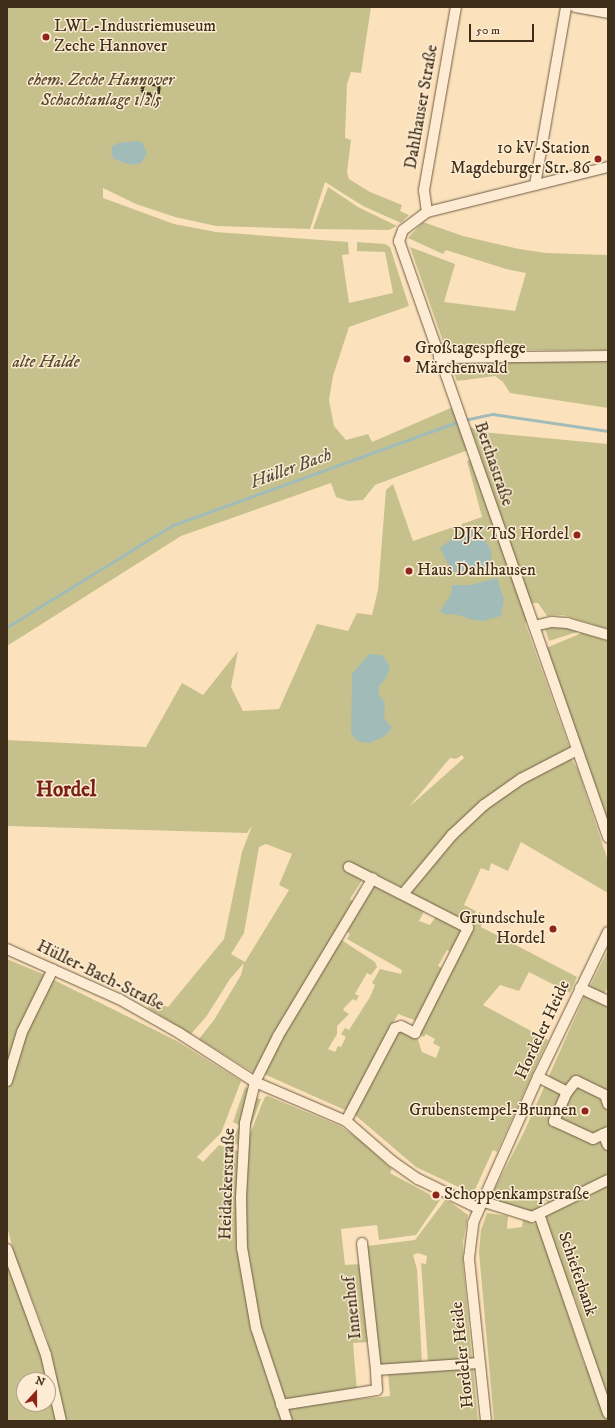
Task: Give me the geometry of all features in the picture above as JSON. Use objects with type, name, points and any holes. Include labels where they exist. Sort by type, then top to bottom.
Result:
[{"type":"street","name":"Dahlhauser Straße","points":[[427,212],[424,190],[456,7]]},
{"type":"street","points":[[535,185],[566,7]]},
{"type":"street","points":[[575,7],[608,13]]},
{"type":"street","name":"Berthastraße","points":[[608,167],[427,212],[416,218],[403,230],[400,247],[608,837]]},
{"type":"street","points":[[439,358],[608,356]]},
{"type":"street","points":[[534,626],[552,622],[567,623],[608,635]]},
{"type":"street","points":[[403,894],[452,835],[484,805],[521,779],[577,750]]},
{"type":"street","points":[[346,1121],[395,1028],[401,1026],[415,1033],[468,928],[349,867]]},
{"type":"street","name":"Heidackerstraße","points":[[287,1421],[256,1328],[242,1248],[244,1135],[255,1082],[299,997],[373,878]]},
{"type":"street","name":"Hordeler Heide","points":[[486,1421],[469,1258],[473,1223],[479,1205],[538,1077],[608,932]]},
{"type":"street","name":"Hüller-Bach-Straße","points":[[7,948],[119,999],[179,1033],[255,1082]]},
{"type":"street","points":[[7,1081],[22,1032],[53,969]]},
{"type":"street","points":[[580,988],[608,1001]]},
{"type":"street","points":[[538,1077],[566,1092]]},
{"type":"street","points":[[608,1104],[605,1094],[576,1081],[566,1092],[554,1121],[593,1139],[605,1133],[608,1145]]},
{"type":"street","points":[[255,1082],[346,1121],[392,1160],[418,1178],[479,1205],[532,1217],[608,1180]]},
{"type":"street","name":"Schieferbank","points":[[538,1214],[608,1413]]},
{"type":"street","name":"Innenhof","points":[[281,1405],[377,1390],[362,1243]]},
{"type":"street","points":[[7,1249],[46,1355],[61,1421]]},
{"type":"street","points":[[376,1370],[480,1363]]},
{"type":"green space","points":[[7,7],[371,7],[361,73],[351,72],[347,84],[345,138],[351,140],[347,172],[349,179],[370,192],[402,205],[400,211],[409,215],[401,223],[363,206],[325,182],[310,229],[216,226],[175,217],[136,204],[103,188],[103,198],[174,224],[216,232],[348,242],[349,254],[342,255],[349,303],[393,293],[385,252],[357,251],[357,242],[385,244],[390,247],[409,306],[349,327],[333,376],[329,400],[334,426],[346,440],[368,434],[372,442],[453,407],[468,450],[375,485],[363,500],[348,501],[336,497],[331,483],[181,536],[7,646]]},
{"type":"green space","points":[[328,187],[358,207],[397,226],[389,230],[313,229]]},
{"type":"green space","points":[[423,222],[463,236],[519,249],[546,253],[608,255],[608,350],[446,350],[410,247],[455,264],[444,302],[515,311],[526,273],[506,269],[446,250],[443,254],[408,238]]},
{"type":"green space","points":[[608,361],[608,408],[510,393],[503,382],[495,376],[457,381],[450,362]]},
{"type":"green space","points":[[470,427],[482,432],[608,444],[608,629],[563,615],[547,616],[538,603],[528,603],[532,620],[525,623],[570,749],[521,775],[401,887],[368,871],[350,899],[354,902],[283,1018],[256,1074],[199,1039],[214,1020],[241,975],[244,963],[230,979],[206,1017],[191,1034],[148,1008],[153,1002],[168,1007],[224,939],[242,852],[252,826],[247,833],[7,826],[7,740],[146,747],[182,683],[203,695],[238,651],[231,687],[243,711],[279,709],[317,624],[348,631],[357,613],[372,615],[378,590],[386,490],[393,484],[413,541],[482,517],[467,461],[480,455]],"holes":[[[462,755],[464,758],[409,807],[450,758],[456,759]],[[266,844],[292,854],[279,885],[289,890],[245,962],[231,954],[244,933],[259,847]]]},
{"type":"green space","points":[[554,627],[569,627],[580,631],[549,641],[545,629]]},
{"type":"green space","points":[[582,633],[608,641],[608,821],[546,648]]},
{"type":"green space","points":[[571,758],[578,770],[608,861],[608,893],[521,842],[508,871],[491,863],[489,871],[481,868],[464,905],[476,911],[470,924],[408,892],[473,820],[516,785]]},
{"type":"green space","points":[[375,885],[425,909],[419,921],[430,925],[437,915],[462,929],[453,953],[447,950],[438,966],[444,969],[417,1021],[398,1014],[347,1111],[264,1074],[278,1044],[340,939],[375,962],[377,967],[371,975],[367,973],[355,994],[359,996],[356,1001],[353,999],[343,1010],[349,1014],[337,1026],[337,1034],[328,1049],[335,1052],[338,1046],[341,1047],[346,1037],[341,1034],[345,1028],[349,1030],[370,997],[375,985],[372,983],[380,969],[401,974],[402,970],[347,939],[350,934],[345,930]]},
{"type":"green space","points":[[479,912],[486,915],[481,927],[577,977],[570,993],[529,972],[519,991],[500,985],[483,1005],[548,1040],[497,1152],[493,1150],[474,1192],[471,1193],[416,1167],[355,1115],[398,1030],[417,1037],[422,1052],[436,1058],[440,1047],[433,1043],[435,1039],[426,1034],[424,1037],[418,1034]]},
{"type":"green space","points":[[608,950],[608,987],[603,996],[589,988]]},
{"type":"green space","points":[[7,959],[45,975],[7,1070]]},
{"type":"green space","points":[[52,979],[177,1041],[241,1081],[221,1133],[197,1157],[203,1162],[219,1145],[238,1151],[239,1248],[284,1421],[66,1421],[47,1338],[14,1253],[7,1227],[7,1091],[29,1024]]},
{"type":"green space","points":[[586,993],[608,1005],[608,1176],[548,1206],[546,1200],[539,1203],[541,1210],[530,1214],[491,1202],[492,1194],[524,1132]]},
{"type":"green space","points":[[245,1087],[248,1088],[238,1145],[225,1141],[227,1136],[234,1138],[239,1125],[233,1122]]},
{"type":"green space","points":[[268,1096],[340,1126],[360,1140],[392,1169],[390,1173],[440,1200],[416,1235],[379,1240],[377,1225],[341,1229],[345,1265],[362,1264],[370,1342],[353,1343],[357,1391],[293,1399],[284,1398],[261,1329],[247,1252],[245,1188],[247,1142],[265,1097]]},
{"type":"green space","points":[[256,1098],[261,1099],[247,1137],[253,1107]]},
{"type":"green space","points":[[608,1183],[608,1404],[574,1295],[570,1295],[545,1216]]},
{"type":"green space","points":[[446,1199],[468,1215],[463,1242],[463,1264],[472,1359],[428,1363],[421,1263],[426,1264],[427,1256],[418,1253],[413,1255],[417,1269],[422,1363],[380,1367],[367,1246],[415,1240]]},
{"type":"green space","points":[[487,1213],[508,1216],[507,1229],[522,1227],[523,1220],[539,1225],[585,1366],[589,1365],[607,1421],[494,1421],[479,1252],[481,1230]]},
{"type":"green space","points":[[7,1261],[47,1372],[16,1372],[16,1412],[55,1412],[57,1421],[7,1421]]},
{"type":"green space","points":[[473,1366],[478,1421],[292,1421],[288,1411],[289,1408],[317,1403],[390,1396],[388,1373]]},
{"type":"water","points":[[138,141],[143,143],[147,154],[141,163],[134,165],[114,159],[111,154],[112,146],[118,143]]},
{"type":"water","points":[[478,527],[492,552],[490,564],[486,569],[452,572],[440,548],[458,534]]},
{"type":"water","points":[[497,578],[504,599],[501,616],[483,621],[473,620],[454,614],[446,615],[440,611],[451,594],[452,585],[470,585]]},
{"type":"water","points":[[369,654],[382,655],[390,666],[386,678],[379,686],[379,695],[385,702],[384,718],[392,728],[385,736],[370,743],[357,741],[351,732],[352,674]]},
{"type":"waterway","name":"Hüller Bach","points":[[464,420],[493,414],[608,431]]},
{"type":"waterway","name":"Hüller Bach","points":[[7,627],[173,525],[460,421]]},
{"type":"railway","points":[[159,87],[158,94],[144,93],[142,89],[145,84],[158,85],[159,88]]},
{"type":"railway","points":[[153,95],[148,102],[152,106],[159,103],[157,95]]},
{"type":"place","name":"LWL-Industriemuseum Zeche Hannover","points":[[46,37]]},
{"type":"place","name":"10 kV-Station Magdeburger Str. 86","points":[[598,159]]},
{"type":"place","name":"Großtagespflege Märchenwald","points":[[407,359]]},
{"type":"place","name":"DJK TuS Hordel","points":[[577,535]]},
{"type":"place","name":"Haus Dahlhausen","points":[[409,571]]},
{"type":"place","name":"Grundschule Hordel","points":[[553,929]]},
{"type":"place","name":"Grubenstempel-Brunnen","points":[[585,1111]]},
{"type":"place","name":"Schoppenkampstraße","points":[[436,1195]]},
{"type":"district","name":"Hordel","points":[[66,790]]},
{"type":"park label","name":"ehem. Zeche Hannover Schachtanlage 1/2/5","points":[[101,91]]},
{"type":"park label","name":"alte Halde","points":[[46,363]]}]
